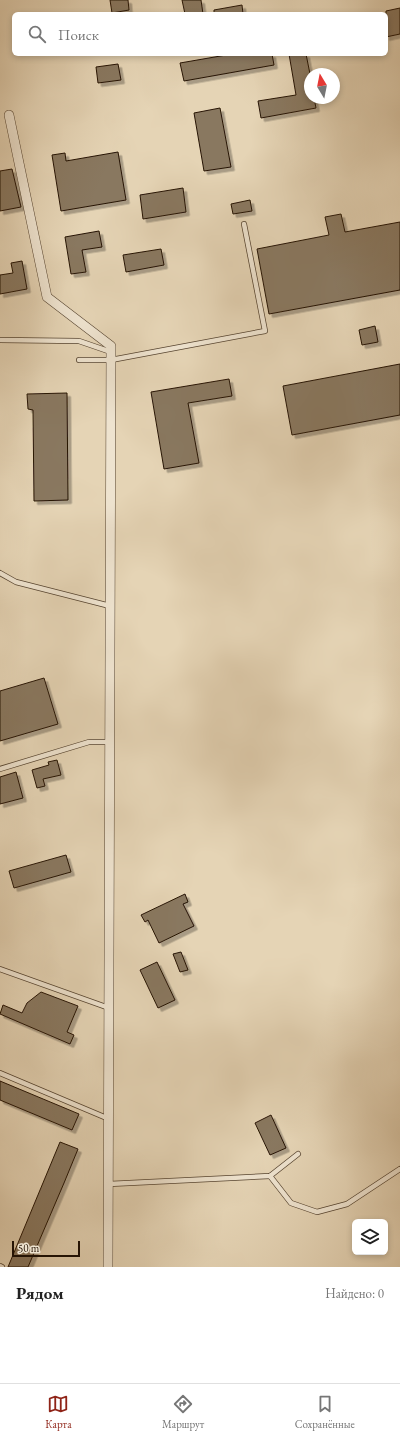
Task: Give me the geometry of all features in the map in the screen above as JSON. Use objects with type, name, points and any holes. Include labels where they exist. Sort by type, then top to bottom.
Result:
[{"type":"street","points":[[8,115],[47,297],[111,346],[108,1267]]},
{"type":"lane","points":[[79,360],[265,330],[244,224]]},
{"type":"lane","points":[[0,340],[79,341],[111,356]]},
{"type":"lane","points":[[0,573],[16,582],[110,606]]},
{"type":"lane","points":[[0,770],[89,742],[110,742]]},
{"type":"lane","points":[[0,969],[109,1008]]},
{"type":"lane","points":[[0,1073],[109,1119]]},
{"type":"lane","points":[[109,1184],[270,1176],[298,1154]]},
{"type":"lane","points":[[270,1176],[290,1203],[317,1212],[347,1204],[400,1168]]},
{"type":"building","points":[[110,0],[128,0],[129,10],[112,12]]},
{"type":"building","points":[[182,0],[201,0],[203,12],[185,12]]},
{"type":"building","points":[[242,5],[243,12],[214,12],[214,10]]},
{"type":"building","points":[[400,8],[400,34],[388,37],[388,12],[386,11]]},
{"type":"building","points":[[220,56],[272,56],[274,65],[184,81],[180,63]]},
{"type":"building","points":[[289,56],[306,56],[309,68],[304,68],[304,104],[315,104],[316,108],[261,118],[258,101],[296,95]]},
{"type":"building","points":[[118,64],[121,80],[98,83],[96,67]]},
{"type":"building","points":[[220,108],[231,167],[204,171],[194,113]]},
{"type":"building","points":[[118,152],[126,200],[61,211],[52,155],[65,153],[66,161]]},
{"type":"building","points":[[12,169],[21,207],[0,211],[0,171]]},
{"type":"building","points":[[183,188],[186,212],[143,219],[140,195]]},
{"type":"building","points":[[250,200],[252,211],[233,214],[231,204]]},
{"type":"building","points":[[341,214],[345,232],[400,222],[400,290],[269,314],[257,249],[329,235],[325,217]]},
{"type":"building","points":[[99,231],[102,247],[82,250],[86,272],[71,274],[65,237]]},
{"type":"building","points":[[161,249],[164,265],[126,272],[123,255]]},
{"type":"building","points":[[22,261],[27,289],[0,294],[0,275],[13,273],[11,263]]},
{"type":"building","points":[[375,326],[378,342],[362,345],[359,330]]},
{"type":"building","points":[[400,364],[400,415],[292,435],[283,386]]},
{"type":"building","points":[[229,379],[232,396],[188,403],[199,463],[164,469],[151,392]]},
{"type":"building","points":[[67,393],[68,500],[34,501],[33,410],[28,409],[27,394]]},
{"type":"building","points":[[44,678],[58,724],[0,741],[0,691]]},
{"type":"building","points":[[57,760],[61,775],[43,779],[45,786],[37,788],[32,770],[49,765],[48,762]]},
{"type":"building","points":[[16,772],[23,798],[0,804],[0,777]]},
{"type":"building","points":[[66,855],[71,872],[14,888],[9,871]]},
{"type":"building","points":[[185,894],[188,902],[183,904],[194,926],[159,943],[148,920],[145,922],[141,915]]},
{"type":"building","points":[[181,952],[188,970],[180,972],[173,954]]},
{"type":"building","points":[[157,962],[175,1000],[158,1008],[140,970]]},
{"type":"building","points":[[41,992],[78,1006],[67,1032],[74,1035],[70,1044],[0,1014],[3,1005],[22,1013],[27,1003]]},
{"type":"building","points":[[0,1081],[79,1114],[72,1130],[0,1100]]},
{"type":"building","points":[[271,1115],[286,1148],[270,1155],[255,1123]]},
{"type":"building","points":[[60,1142],[78,1149],[64,1183],[28,1267],[8,1267]]}]
